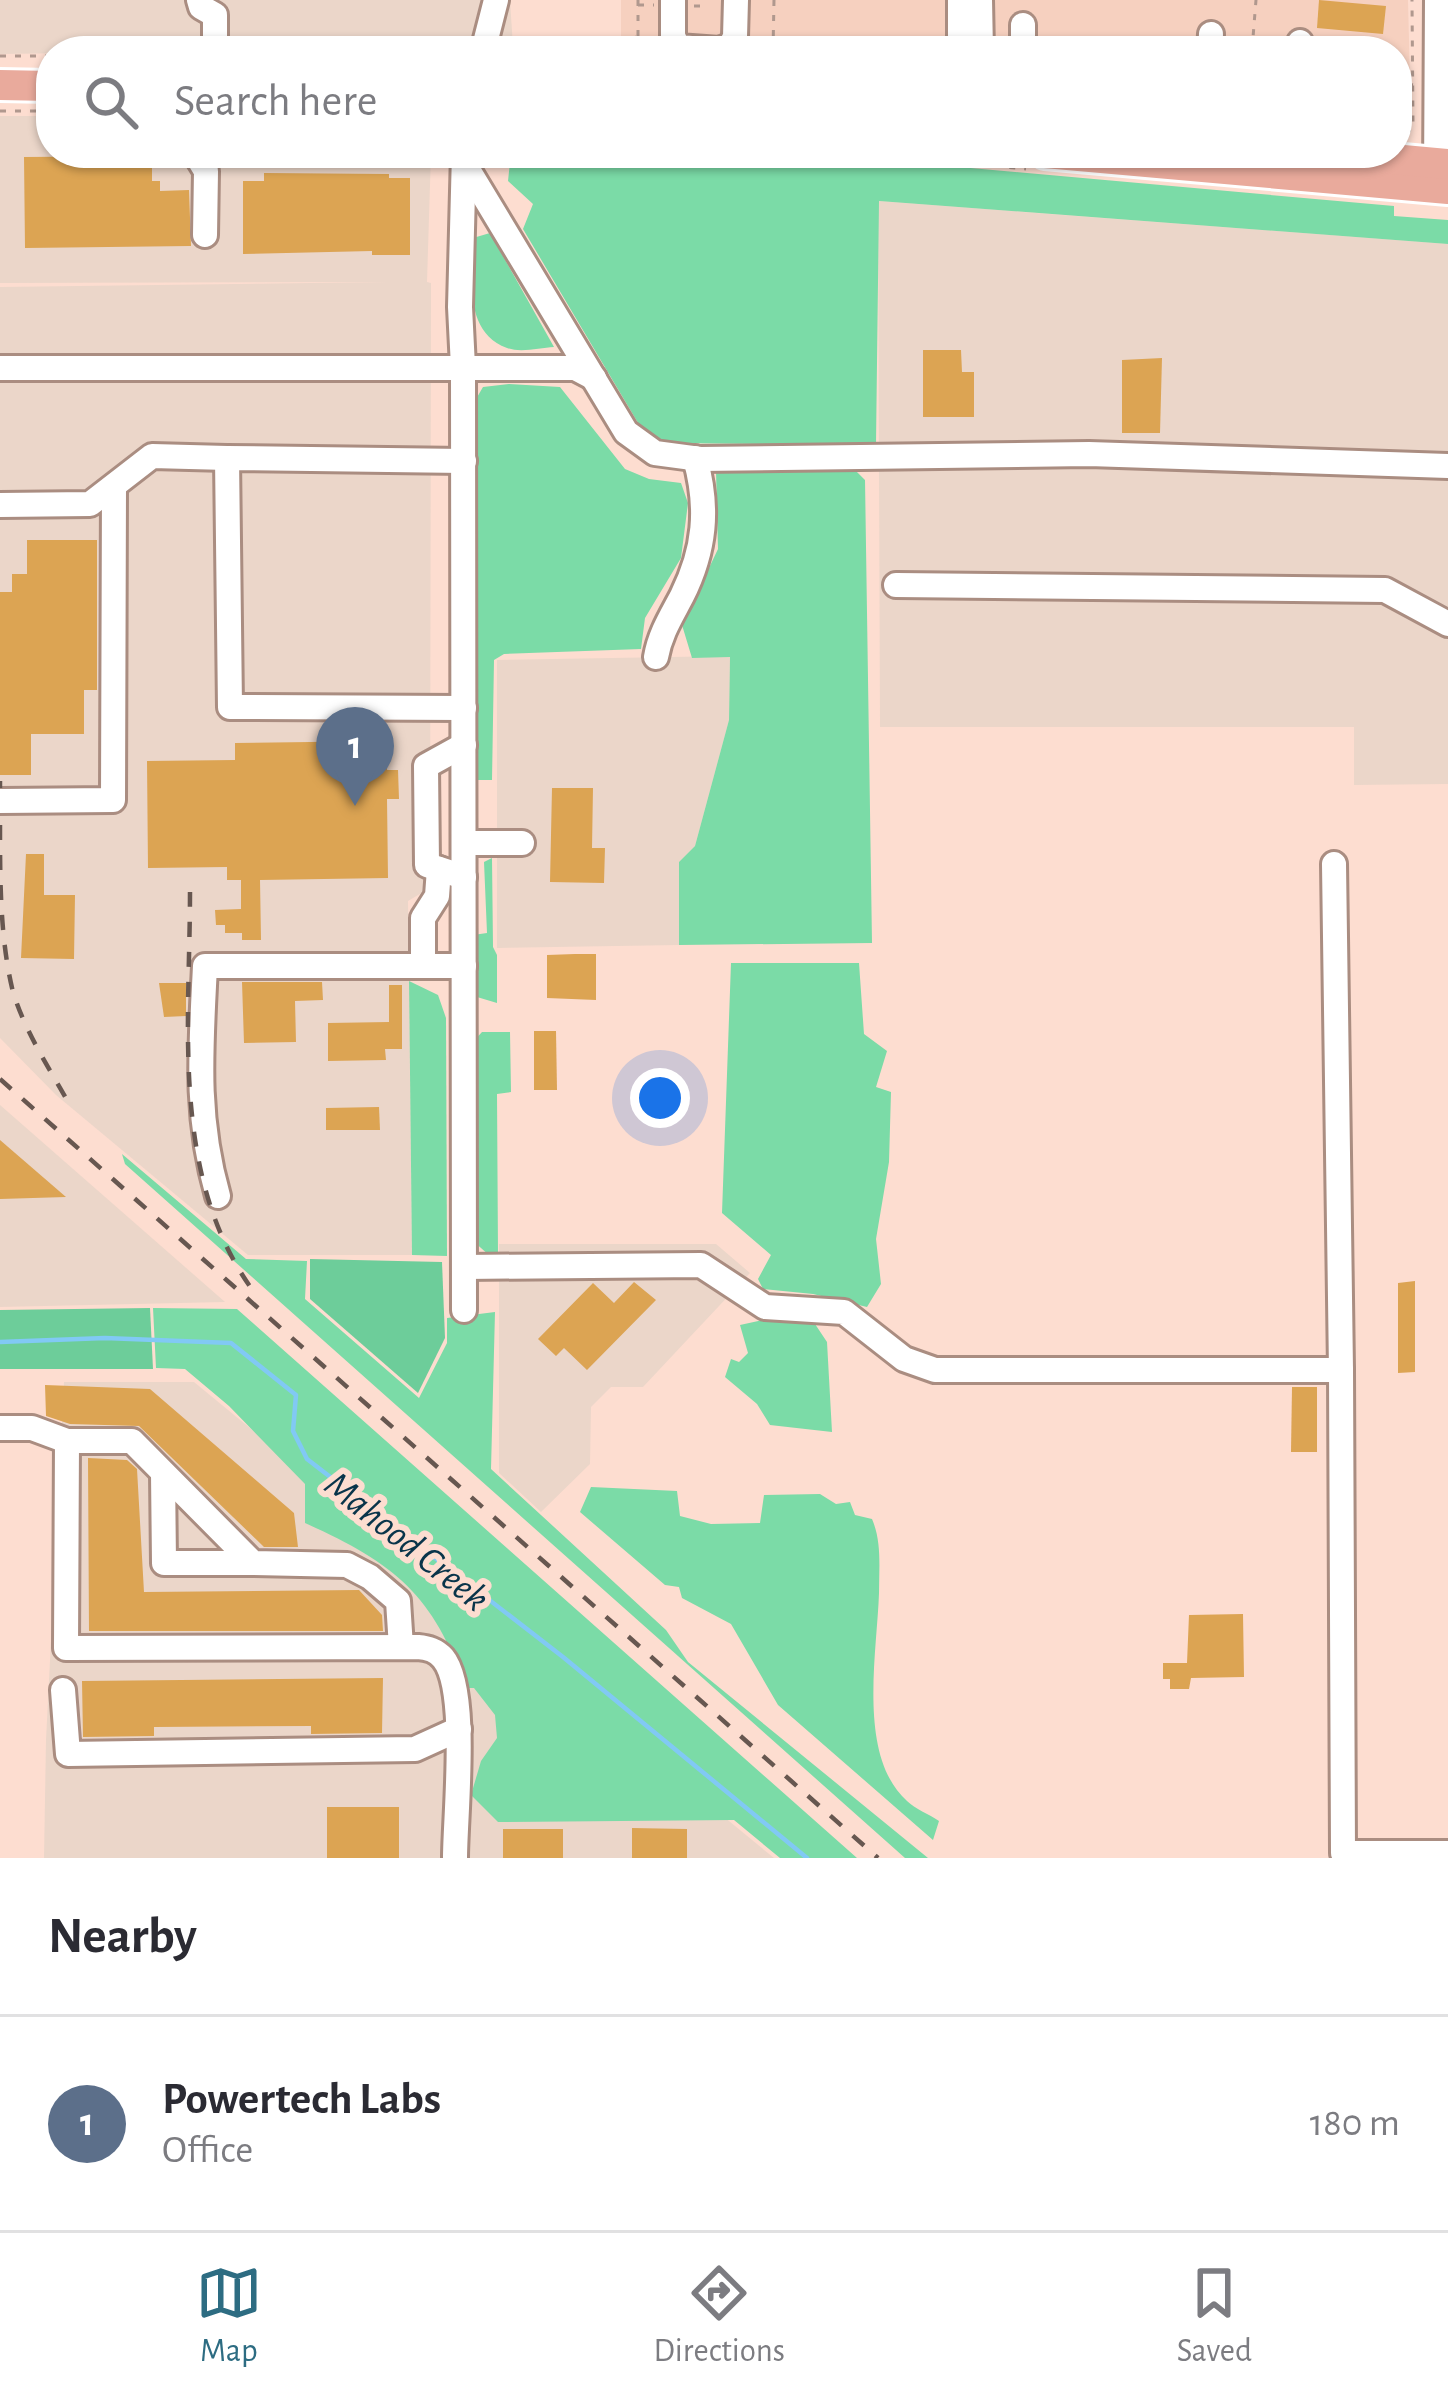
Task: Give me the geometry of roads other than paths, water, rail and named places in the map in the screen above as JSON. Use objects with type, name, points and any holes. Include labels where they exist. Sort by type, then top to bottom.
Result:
[{"type":"main road","points":[[0,86],[36,86]]},
{"type":"main road","points":[[1304,168],[1442,176]]},
{"type":"main road","points":[[1402,168],[1442,176]]},
{"type":"street","points":[[199,0],[201,7],[215,14],[215,36]]},
{"type":"street","points":[[673,0],[674,36]]},
{"type":"street","points":[[735,36],[736,0]]},
{"type":"street","points":[[960,0],[960,36]]},
{"type":"street","points":[[980,0],[981,36]]},
{"type":"street","points":[[1437,0],[1442,176]]},
{"type":"street","points":[[1023,25],[1023,36]]},
{"type":"street","points":[[204,168],[206,235]]},
{"type":"street","points":[[423,966],[424,918],[464,843],[460,307],[464,168]]},
{"type":"street","points":[[470,168],[626,432],[655,453],[695,458],[1089,454],[1448,466]]},
{"type":"street","points":[[0,368],[575,368],[594,378]]},
{"type":"street","points":[[0,505],[90,504],[152,456],[464,461]]},
{"type":"street","points":[[227,458],[230,707],[464,708]]},
{"type":"street","points":[[656,657],[660,635],[697,563],[704,530],[695,458]]},
{"type":"street","points":[[0,801],[112,800],[114,488]]},
{"type":"street","points":[[896,585],[1385,590],[1448,624]]},
{"type":"street","points":[[452,873],[428,865],[426,766],[464,745]]},
{"type":"street","points":[[464,843],[522,843]]},
{"type":"street","points":[[1334,864],[1343,1853],[1448,1853]]},
{"type":"street","points":[[452,873],[464,966],[464,1310]]},
{"type":"street","points":[[218,1196],[199,1107],[206,966],[464,966]]},
{"type":"street","points":[[464,1267],[701,1265],[765,1307],[844,1312],[904,1359],[934,1370],[1341,1370]]},
{"type":"street","points":[[0,1428],[32,1428],[67,1442],[131,1441],[253,1563]]},
{"type":"street","points":[[67,1442],[66,1648],[427,1648],[445,1660],[453,1678],[459,1729],[455,1858]]},
{"type":"street","points":[[164,1473],[164,1563],[347,1565],[398,1601],[401,1647]]},
{"type":"street","points":[[63,1690],[68,1754],[415,1749],[459,1729]]},
{"type":"waterway","name":"Mahood Creek","points":[[0,1342],[105,1338],[231,1343],[296,1395],[293,1431],[307,1459],[563,1657],[807,1858]]},
{"type":"railway","points":[[0,781],[0,788]]},
{"type":"railway","points":[[0,825],[3,931],[13,992],[72,1109]]},
{"type":"railway","points":[[190,892],[188,1047],[197,1150],[227,1248],[254,1292]]},
{"type":"railway","points":[[0,1079],[878,1858]]},
{"type":"place","name":"Powertech Labs","points":[[355,806]]}]
